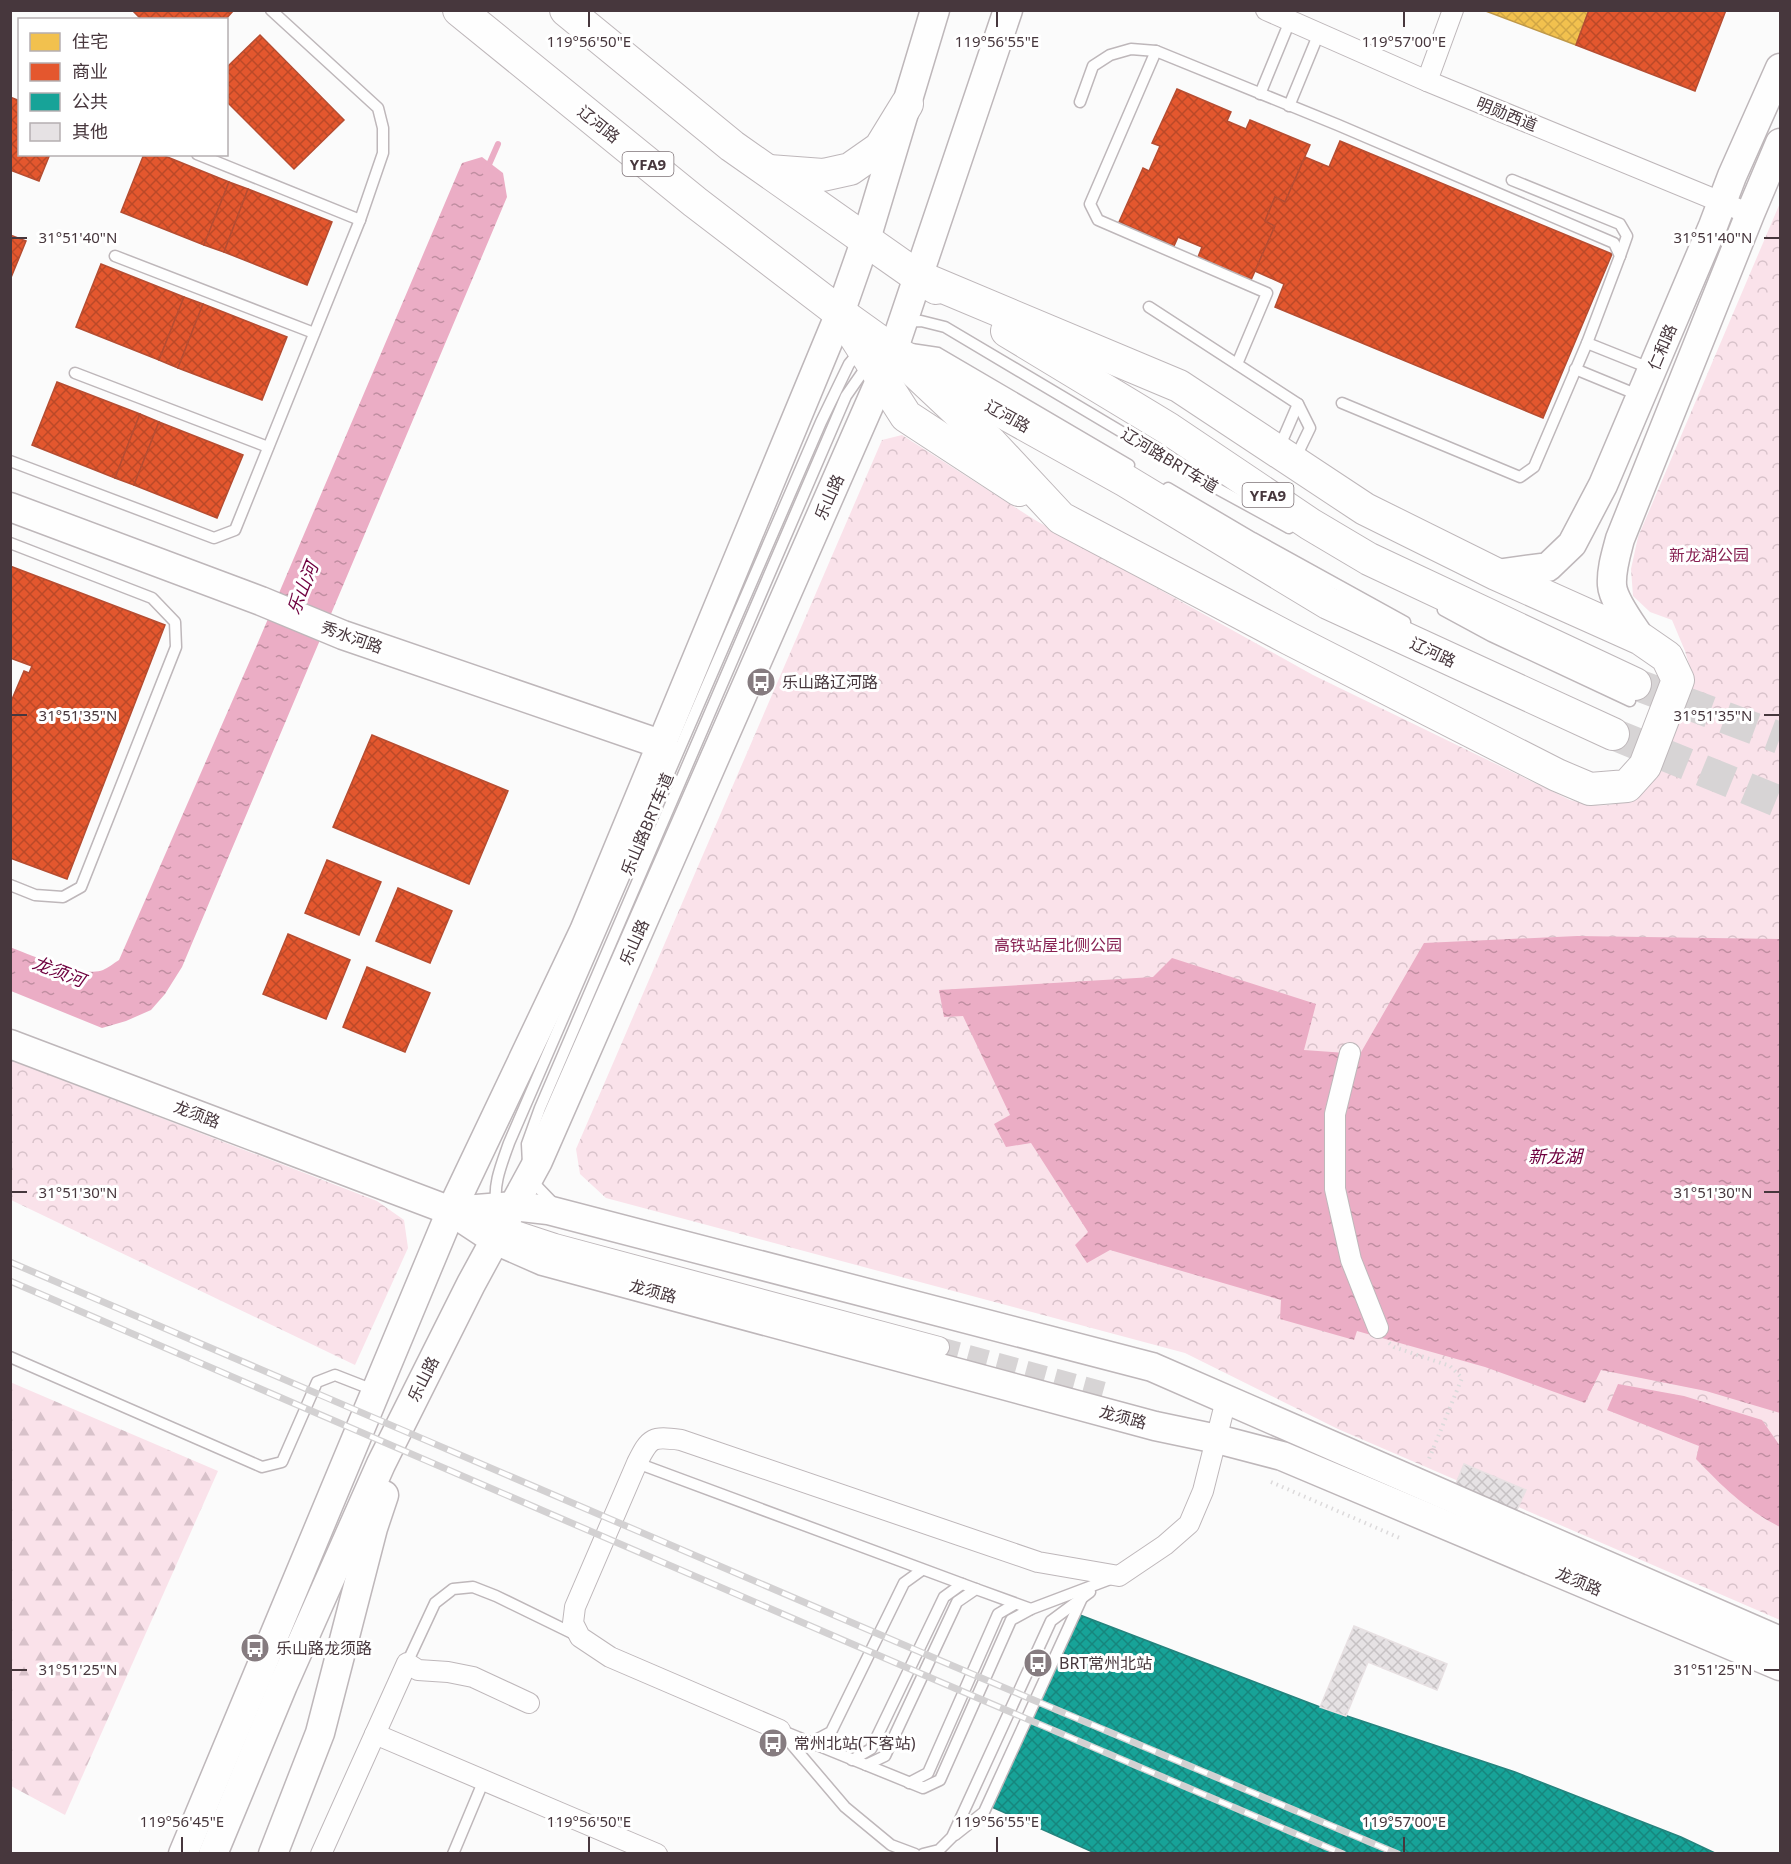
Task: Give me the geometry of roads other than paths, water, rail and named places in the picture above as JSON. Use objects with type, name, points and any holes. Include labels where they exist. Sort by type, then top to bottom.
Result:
[{"type":"main road","name":"辽河路","points":[[459,10],[695,202],[840,313]]},
{"type":"main road","name":"YFA9","points":[[566,10],[732,146],[917,276],[1169,429],[1310,524],[1369,559],[1632,693]]},
{"type":"main road","points":[[767,171],[823,175],[850,169],[880,148],[907,104]]},
{"type":"main road","points":[[840,313],[877,349],[991,443],[1061,518],[1557,775],[1590,789],[1627,786],[1645,766],[1678,680],[1667,657],[1641,639],[1496,574],[1365,509],[1179,386],[917,276]]},
{"type":"main road","name":"辽河路","points":[[877,349],[1126,481],[1328,603],[1613,734]]},
{"type":"street","points":[[183,1854],[451,1211],[584,932],[840,313],[866,239],[935,10]]},
{"type":"street","name":"乐山路","points":[[213,1854],[283,1685],[381,1464],[502,1220],[529,1178],[542,1150],[877,349],[917,276],[1008,10]]},
{"type":"street","name":"明勋西道","points":[[1266,10],[1427,81],[1750,214]]},
{"type":"street","points":[[1427,81],[1453,10]]},
{"type":"street","name":"仁和路","points":[[1496,574],[1548,567],[1572,544],[1603,485],[1723,203],[1732,176],[1780,68]]},
{"type":"street","name":"仁和路","points":[[1641,639],[1621,608],[1612,588],[1614,561],[1620,539],[1780,143]]},
{"type":"street","name":"秀水河路","points":[[10,507],[261,601],[343,635],[663,745]]},
{"type":"street","name":"龙须路","points":[[10,1044],[451,1211],[502,1220],[548,1210],[1152,1368],[1780,1641]]},
{"type":"street","points":[[1350,1053],[1335,1114],[1335,1189],[1351,1260],[1382,1333]]},
{"type":"street","points":[[502,1220],[555,1244],[939,1347]]},
{"type":"street","name":"龙须路","points":[[502,1220],[543,1261],[1155,1426],[1282,1456],[1780,1666]]},
{"type":"street","points":[[273,1854],[320,1733],[373,1528],[426,1373]]},
{"type":"street","points":[[780,1730],[610,1657],[580,1637],[573,1623],[574,1607],[647,1444],[660,1437],[681,1440],[1038,1562],[1119,1576],[1165,1545],[1189,1524],[1203,1491],[1226,1400]]},
{"type":"street","points":[[321,1854],[407,1663],[418,1670],[448,1672],[473,1677],[529,1704]]},
{"type":"street","points":[[375,1734],[484,1780],[630,1848],[657,1854]]},
{"type":"lane","points":[[10,461],[214,538],[235,530],[360,220],[383,153],[383,128],[378,108],[271,10]]},
{"type":"lane","points":[[1260,93],[1290,21]]},
{"type":"lane","points":[[1289,106],[1319,33]]},
{"type":"lane","points":[[1080,102],[1093,66],[1110,55],[1131,48],[1156,51],[1614,243],[1620,256]]},
{"type":"lane","points":[[1156,51],[1090,204],[1098,220],[1267,293],[1237,364]]},
{"type":"lane","points":[[202,156],[360,220]]},
{"type":"lane","points":[[1342,403],[1520,477],[1534,467],[1587,343],[1627,236],[1620,224],[1512,180]]},
{"type":"lane","points":[[115,256],[314,333]]},
{"type":"lane","points":[[1149,307],[1298,404],[1310,428],[1286,456]]},
{"type":"lane","name":"辽河路BRT车道","points":[[877,349],[921,321],[945,327],[1216,488],[1297,532]]},
{"type":"lane","points":[[1587,343],[1652,369]]},
{"type":"lane","name":"辽河路BRT车道","points":[[877,349],[912,349],[938,353],[1142,473]]},
{"type":"lane","name":"乐山路BRT车道","points":[[502,1220],[495,1198],[498,1176],[509,1143],[816,433],[877,349]]},
{"type":"lane","points":[[1575,369],[1641,396]]},
{"type":"lane","points":[[75,373],[268,447]]},
{"type":"lane","points":[[1286,456],[1298,404]]},
{"type":"lane","name":"辽河路BRT车道","points":[[1162,484],[1253,538],[1415,628]]},
{"type":"lane","points":[[10,543],[152,598],[175,622],[176,647],[81,887],[63,897],[35,895],[10,885]]},
{"type":"lane","points":[[1338,554],[1379,576]]},
{"type":"lane","points":[[1430,603],[1491,636],[1632,693]]},
{"type":"lane","points":[[529,1178],[552,1203],[578,1218]]},
{"type":"lane","points":[[10,1357],[262,1467],[282,1462],[316,1382],[335,1375],[377,1391]]},
{"type":"lane","points":[[637,1463],[1030,1609]]},
{"type":"lane","points":[[810,1743],[831,1732],[904,1582],[922,1569]]},
{"type":"lane","points":[[952,1837],[1051,1621],[1084,1595],[1119,1576]]},
{"type":"lane","points":[[780,1730],[923,1788],[940,1780],[1011,1620],[1030,1609],[1119,1576]]},
{"type":"lane","points":[[852,1760],[871,1749],[944,1597],[962,1584]]},
{"type":"lane","points":[[407,1663],[435,1603],[453,1589],[473,1587],[580,1637]]},
{"type":"lane","points":[[866,1765],[885,1756],[957,1602],[976,1589]]},
{"type":"lane","points":[[923,1854],[939,1850],[984,1812],[1084,1595]]},
{"type":"lane","points":[[909,1782],[928,1773],[998,1614],[1015,1604]]},
{"type":"lane","points":[[780,1730],[845,1807],[891,1845],[915,1854]]},
{"type":"lane","points":[[453,1854],[484,1780]]},
{"type":"water","name":"龙须河","points":[[482,157],[503,173],[507,197],[182,967],[165,994],[151,1010],[102,1028],[11,991],[10,947],[57,965],[83,971],[103,970],[119,960],[259,640],[462,163]]},
{"type":"water","name":"新龙湖","points":[[1577,936],[1780,939],[1780,1413],[1706,1391],[1601,1370],[1585,1403],[1485,1367],[1357,1331],[1354,1340],[1280,1319],[1281,1300],[1110,1250],[1087,1263],[1075,1245],[1088,1232],[1031,1143],[1006,1147],[994,1124],[1010,1115],[963,1016],[944,1017],[939,990],[1153,977],[1172,958],[1316,1004],[1304,1050],[1360,1054],[1424,943]]},
{"type":"water","points":[[1618,1384],[1684,1396],[1762,1420],[1780,1446],[1780,1527],[1735,1497],[1696,1459],[1699,1446],[1607,1410]]},
{"type":"waterway","name":"乐山河","points":[[487,169],[498,144]]},
{"type":"tunnel","points":[[1635,684],[1780,738]]},
{"type":"tunnel","points":[[1613,734],[1780,802]]},
{"type":"tunnel","points":[[939,1347],[1112,1394]]},
{"type":"railway","points":[[10,1262],[1398,1854]]},
{"type":"railway","points":[[10,1281],[1343,1854]]},
{"type":"place","name":"乐山路辽河路","points":[[761,682]]},
{"type":"place","name":"乐山路龙须路","points":[[255,1648]]},
{"type":"place","name":"BRT常州北站","points":[[1038,1663]]},
{"type":"place","name":"常州北站(下客站)","points":[[773,1743]]},
{"type":"park label","name":"新龙湖公园","points":[[1709,555]]},
{"type":"park label","name":"高铁站屋北侧公园","points":[[1058,945]]}]
